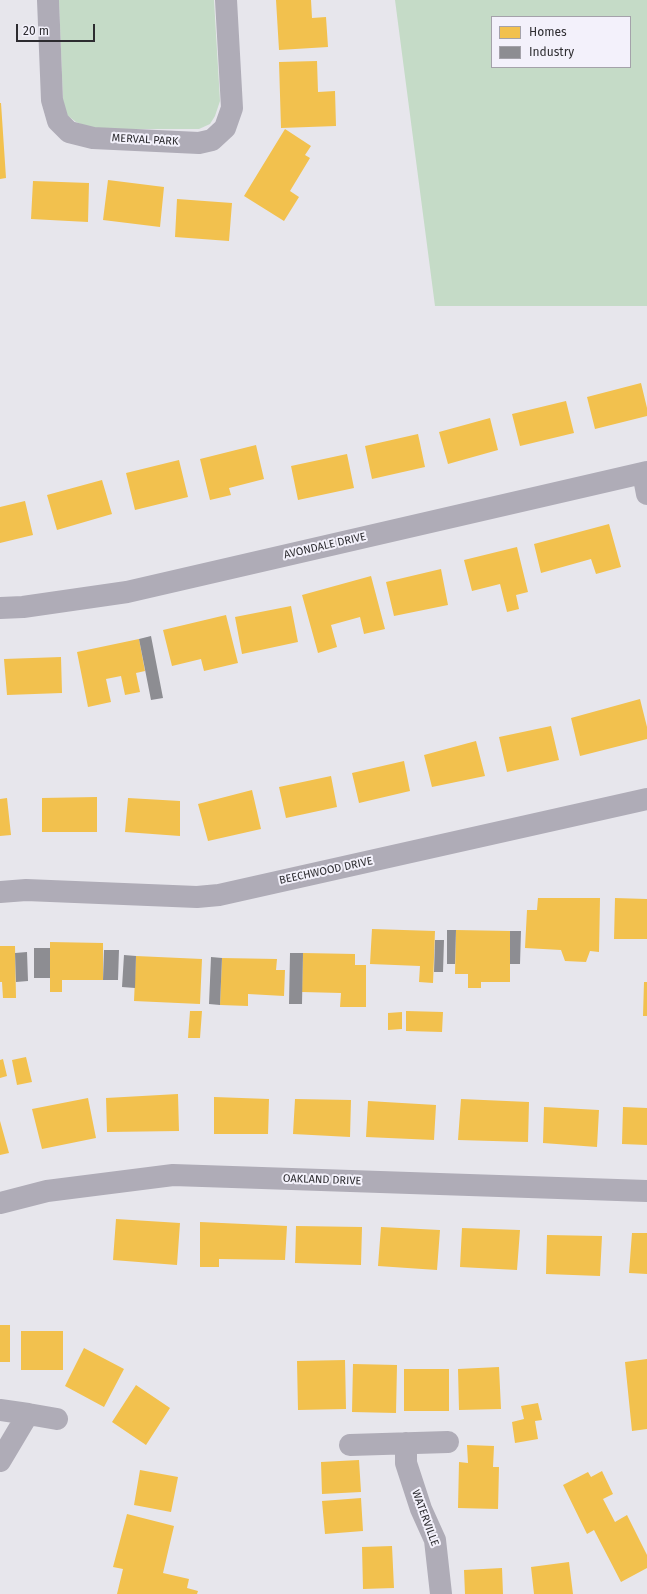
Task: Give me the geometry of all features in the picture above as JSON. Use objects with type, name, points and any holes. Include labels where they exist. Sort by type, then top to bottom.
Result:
[{"type":"street","name":"MERVAL PARK","points":[[48,0],[52,100],[58,121],[69,132],[93,138],[199,143],[212,140],[225,128],[232,108],[226,0]]},
{"type":"street","name":"AVONDALE DRIVE","points":[[0,608],[23,607],[127,592],[646,480]]},
{"type":"street","name":"BEECHWOOD DRIVE","points":[[0,892],[26,890],[197,897],[219,895],[647,799]]},
{"type":"street","name":"OAKLAND DRIVE","points":[[0,1203],[47,1191],[173,1176],[647,1191]]},
{"type":"street","points":[[0,1410],[57,1419]]},
{"type":"street","points":[[0,1461],[28,1414]]},
{"type":"street","points":[[350,1445],[448,1442]]},
{"type":"street","name":"WATERVILLE","points":[[406,1443],[406,1463],[421,1509],[435,1540],[441,1594]]},
{"type":"green space","points":[[59,0],[214,0],[220,101],[215,116],[210,124],[199,129],[93,129],[76,122],[67,115],[63,101]]},
{"type":"green space","points":[[395,0],[647,0],[647,306],[435,306]]},
{"type":"building: Homes","points":[[276,0],[311,0],[312,18],[326,17],[328,47],[279,50]]},
{"type":"building: Homes","points":[[317,61],[318,92],[335,91],[336,126],[281,128],[279,62]]},
{"type":"building: Homes","points":[[0,103],[6,178],[0,179]]},
{"type":"building: Homes","points":[[285,129],[311,146],[305,155],[310,158],[290,191],[299,197],[284,221],[244,196]]},
{"type":"building: Homes","points":[[108,180],[164,187],[160,227],[103,220]]},
{"type":"building: Homes","points":[[33,181],[89,183],[88,222],[31,219]]},
{"type":"building: Homes","points":[[177,199],[232,203],[229,241],[175,237]]},
{"type":"building: Homes","points":[[641,383],[647,408],[647,416],[595,429],[587,397]]},
{"type":"building: Homes","points":[[566,401],[574,433],[520,446],[512,414]]},
{"type":"building: Homes","points":[[490,418],[498,450],[448,464],[439,432]]},
{"type":"building: Homes","points":[[418,434],[425,467],[372,479],[365,446]]},
{"type":"building: Homes","points":[[256,445],[264,479],[229,488],[231,495],[210,500],[200,459]]},
{"type":"building: Homes","points":[[347,454],[354,488],[298,500],[291,466]]},
{"type":"building: Homes","points":[[179,460],[188,497],[135,510],[126,473]]},
{"type":"building: Homes","points":[[102,480],[112,514],[57,530],[47,495]]},
{"type":"building: Homes","points":[[25,501],[33,535],[0,543],[0,507]]},
{"type":"building: Homes","points":[[609,524],[621,567],[596,574],[591,559],[541,573],[534,544]]},
{"type":"building: Homes","points":[[517,547],[528,592],[516,595],[519,609],[507,612],[500,584],[472,591],[464,560]]},
{"type":"building: Homes","points":[[441,569],[448,605],[394,616],[386,582]]},
{"type":"building: Homes","points":[[371,576],[385,629],[364,634],[360,617],[331,625],[337,647],[318,653],[302,595]]},
{"type":"building: Homes","points":[[291,606],[298,642],[242,654],[235,617]]},
{"type":"building: Homes","points":[[226,615],[238,663],[204,671],[201,659],[172,666],[163,630]]},
{"type":"building: Homes","points":[[139,639],[145,671],[136,673],[140,692],[125,695],[121,676],[106,679],[111,702],[88,707],[77,652]]},
{"type":"building: Homes","points":[[61,657],[62,693],[7,695],[4,659]]},
{"type":"building: Homes","points":[[640,699],[647,727],[647,739],[580,756],[571,718]]},
{"type":"building: Homes","points":[[551,726],[559,760],[507,772],[499,737]]},
{"type":"building: Homes","points":[[476,741],[485,776],[432,787],[424,755]]},
{"type":"building: Homes","points":[[404,761],[410,791],[359,803],[352,773]]},
{"type":"building: Homes","points":[[331,776],[337,807],[286,818],[279,787]]},
{"type":"building: Homes","points":[[252,790],[261,829],[208,841],[198,804]]},
{"type":"building: Homes","points":[[97,797],[97,832],[42,832],[42,798]]},
{"type":"building: Homes","points":[[7,798],[11,835],[0,836],[0,799]]},
{"type":"building: Homes","points":[[128,798],[180,801],[180,836],[125,832]]},
{"type":"building: Homes","points":[[538,898],[600,898],[599,952],[590,951],[586,962],[565,961],[561,950],[525,948],[527,910],[537,910]]},
{"type":"building: Homes","points":[[615,898],[647,899],[647,939],[614,939]]},
{"type":"building: Homes","points":[[372,929],[435,931],[433,983],[419,982],[420,966],[370,964]]},
{"type":"building: Homes","points":[[456,930],[510,931],[510,982],[481,982],[481,988],[468,988],[468,974],[455,974]]},
{"type":"building: Homes","points":[[50,942],[103,943],[103,980],[62,980],[62,992],[50,992]]},
{"type":"building: Homes","points":[[0,946],[15,946],[16,998],[3,998],[2,982],[0,982]]},
{"type":"building: Homes","points":[[303,953],[355,954],[355,965],[366,965],[366,1007],[340,1007],[341,993],[302,992]]},
{"type":"building: Homes","points":[[136,956],[202,959],[200,1004],[134,1001]]},
{"type":"building: Homes","points":[[222,958],[277,959],[276,970],[285,970],[284,996],[248,994],[248,1006],[220,1005]]},
{"type":"building: Homes","points":[[644,982],[647,982],[647,1016],[643,1016]]},
{"type":"building: Homes","points":[[190,1011],[202,1011],[200,1038],[188,1038]]},
{"type":"building: Homes","points":[[406,1011],[443,1012],[442,1032],[406,1031]]},
{"type":"building: Homes","points":[[402,1012],[402,1029],[388,1030],[388,1013]]},
{"type":"building: Homes","points":[[26,1057],[32,1082],[17,1085],[12,1060]]},
{"type":"building: Homes","points":[[3,1059],[7,1076],[0,1078],[0,1060]]},
{"type":"building: Homes","points":[[178,1094],[179,1131],[107,1132],[106,1098]]},
{"type":"building: Homes","points":[[214,1097],[269,1099],[268,1134],[214,1134]]},
{"type":"building: Homes","points":[[88,1098],[96,1138],[42,1149],[32,1109]]},
{"type":"building: Homes","points":[[295,1099],[351,1100],[350,1137],[293,1134]]},
{"type":"building: Homes","points":[[461,1099],[529,1102],[528,1142],[458,1140]]},
{"type":"building: Homes","points":[[368,1101],[436,1105],[434,1140],[366,1137]]},
{"type":"building: Homes","points":[[544,1107],[599,1110],[597,1147],[543,1143]]},
{"type":"building: Homes","points":[[623,1107],[647,1108],[647,1145],[622,1144]]},
{"type":"building: Homes","points":[[0,1121],[9,1153],[0,1155]]},
{"type":"building: Homes","points":[[116,1219],[180,1223],[177,1265],[113,1260]]},
{"type":"building: Homes","points":[[200,1222],[287,1226],[285,1260],[219,1259],[219,1267],[200,1267]]},
{"type":"building: Homes","points":[[296,1226],[362,1227],[361,1265],[295,1263]]},
{"type":"building: Homes","points":[[381,1227],[440,1230],[437,1270],[378,1266]]},
{"type":"building: Homes","points":[[462,1228],[520,1230],[517,1270],[460,1267]]},
{"type":"building: Homes","points":[[632,1233],[647,1233],[647,1274],[629,1273]]},
{"type":"building: Homes","points":[[547,1235],[602,1236],[600,1276],[546,1274]]},
{"type":"building: Homes","points":[[0,1325],[10,1325],[10,1362],[0,1362]]},
{"type":"building: Homes","points":[[21,1331],[63,1331],[63,1370],[21,1370]]},
{"type":"building: Homes","points":[[84,1348],[124,1369],[104,1407],[65,1386]]},
{"type":"building: Homes","points":[[647,1359],[647,1429],[632,1431],[625,1362]]},
{"type":"building: Homes","points":[[345,1360],[346,1409],[298,1410],[297,1361]]},
{"type":"building: Homes","points":[[353,1364],[397,1365],[396,1413],[352,1412]]},
{"type":"building: Homes","points":[[499,1367],[501,1409],[459,1410],[458,1369]]},
{"type":"building: Homes","points":[[404,1369],[449,1369],[449,1411],[404,1411]]},
{"type":"building: Homes","points":[[136,1385],[170,1408],[146,1445],[112,1422]]},
{"type":"building: Homes","points":[[538,1403],[542,1420],[535,1421],[538,1439],[515,1443],[512,1422],[524,1419],[521,1406]]},
{"type":"building: Homes","points":[[467,1445],[494,1446],[493,1467],[499,1467],[498,1509],[458,1508],[459,1462],[468,1463]]},
{"type":"building: Homes","points":[[359,1460],[361,1492],[322,1494],[321,1462]]},
{"type":"building: Homes","points":[[140,1470],[178,1477],[171,1512],[134,1505]]},
{"type":"building: Homes","points":[[602,1471],[613,1494],[603,1499],[615,1522],[627,1515],[647,1555],[647,1568],[621,1582],[594,1530],[587,1534],[563,1485],[588,1472],[591,1477]]},
{"type":"building: Homes","points":[[361,1498],[363,1531],[325,1534],[322,1501]]},
{"type":"building: Homes","points":[[127,1514],[174,1526],[163,1573],[189,1579],[187,1588],[198,1591],[197,1594],[117,1594],[123,1569],[113,1567]]},
{"type":"building: Homes","points":[[392,1546],[394,1588],[363,1589],[362,1547]]},
{"type":"building: Homes","points":[[569,1562],[573,1594],[534,1594],[531,1567]]},
{"type":"building: Homes","points":[[502,1568],[503,1594],[465,1594],[464,1570]]},
{"type":"building: Industry","points":[[151,636],[163,698],[151,700],[139,639]]},
{"type":"building: Industry","points":[[447,930],[456,930],[455,964],[447,964]]},
{"type":"building: Industry","points":[[510,931],[521,931],[520,964],[510,964]]},
{"type":"building: Industry","points":[[435,940],[444,940],[443,972],[434,972]]},
{"type":"building: Industry","points":[[34,948],[50,948],[50,978],[34,978]]},
{"type":"building: Industry","points":[[104,950],[119,950],[118,980],[103,980]]},
{"type":"building: Industry","points":[[27,952],[28,981],[16,982],[15,953]]},
{"type":"building: Industry","points":[[290,953],[303,953],[302,1004],[289,1004]]},
{"type":"building: Industry","points":[[124,955],[136,956],[135,988],[122,987]]},
{"type":"building: Industry","points":[[211,957],[222,958],[220,1005],[209,1004]]}]
